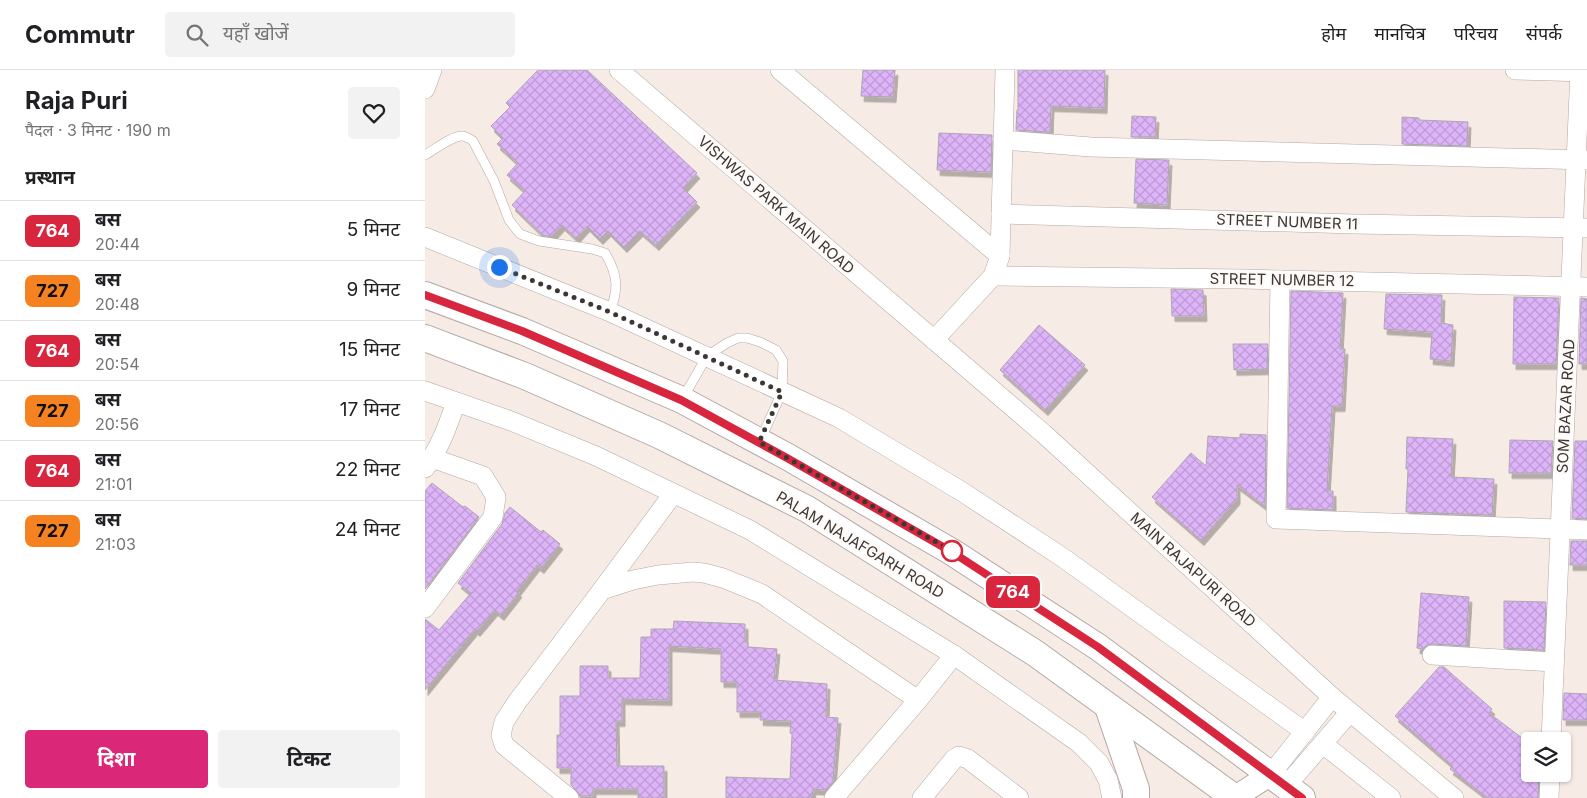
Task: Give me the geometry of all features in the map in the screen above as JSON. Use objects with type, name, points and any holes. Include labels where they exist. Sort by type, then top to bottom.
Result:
[{"type":"main road","points":[[425,295],[522,331],[681,400],[759,442],[952,552],[1098,647],[1285,789]]},
{"type":"main road","name":"PALAM NAJAFGARH ROAD","points":[[425,338],[525,376],[659,435],[807,509],[1035,653],[1235,798]]},
{"type":"main road","points":[[1108,707],[1136,789],[1137,798]]},
{"type":"street","points":[[425,89],[432,70]]},
{"type":"street","name":"VISHWAS PARK MAIN ROAD","points":[[619,70],[934,340]]},
{"type":"street","points":[[780,70],[999,256]]},
{"type":"street","points":[[934,340],[993,276],[999,256],[1005,70]]},
{"type":"street","points":[[1515,70],[1582,71]]},
{"type":"street","name":"SOM BAZAR ROAD","points":[[1551,732],[1561,530],[1579,287],[1582,71]]},
{"type":"street","points":[[1003,140],[1111,148],[1582,160]]},
{"type":"street","name":"STREET NUMBER 11","points":[[1001,214],[1580,228]]},
{"type":"street","points":[[425,237],[610,312],[839,418],[961,491],[1062,557],[1305,732]]},
{"type":"street","name":"STREET NUMBER 12","points":[[993,276],[1579,287]]},
{"type":"street","points":[[1280,280],[1276,519],[1587,530]]},
{"type":"street","name":"MAIN RAJAPURI ROAD","points":[[934,340],[1044,434],[1350,712],[1454,798]]},
{"type":"street","points":[[425,391],[511,421],[596,456],[750,530],[953,655],[1079,743],[1099,762],[1108,780],[1113,798]]},
{"type":"street","points":[[425,608],[493,517],[496,497],[483,476],[429,463],[448,426],[455,402]]},
{"type":"street","points":[[569,798],[504,745],[501,735],[504,722],[673,494]]},
{"type":"street","points":[[602,590],[633,580],[658,575],[693,572],[723,578],[762,594],[918,700]]},
{"type":"street","points":[[834,798],[918,700],[953,655]]},
{"type":"street","points":[[1433,656],[1554,662]]},
{"type":"street","points":[[1285,789],[1305,732],[1333,697]]},
{"type":"street","points":[[1235,798],[1285,789],[1350,712]]},
{"type":"street","points":[[1323,744],[1391,798]]},
{"type":"street","points":[[922,798],[954,759],[959,756],[968,758],[1019,798]]},
{"type":"street","points":[[1549,798],[1550,782]]},
{"type":"lane","points":[[425,155],[453,139],[462,136],[468,138],[473,141],[494,181],[509,220],[520,234],[539,241],[592,248],[605,253],[614,268],[616,285],[610,312]]},
{"type":"lane","points":[[681,400],[707,356],[727,343],[738,338],[747,338],[776,350],[783,361],[782,392],[759,442]]},
{"type":"building","points":[[538,70],[587,70],[697,173],[683,188],[697,202],[656,245],[640,231],[624,247],[608,231],[600,239],[587,226],[576,238],[562,225],[551,237],[543,235],[512,205],[525,191],[507,175],[518,163],[497,144],[503,138],[491,126],[510,107],[506,103]]},
{"type":"building","points":[[863,70],[895,70],[893,97],[861,96]]},
{"type":"building","points":[[1018,70],[1105,70],[1104,108],[1051,106],[1050,132],[1016,130]]},
{"type":"building","points":[[1132,116],[1156,117],[1155,137],[1131,137]]},
{"type":"building","points":[[1402,117],[1419,118],[1419,120],[1468,122],[1467,146],[1402,144]]},
{"type":"building","points":[[939,133],[992,135],[991,172],[937,170]]},
{"type":"building","points":[[1136,159],[1169,160],[1167,205],[1134,203]]},
{"type":"building","points":[[1171,289],[1203,290],[1204,316],[1172,316]]},
{"type":"building","points":[[1291,291],[1343,293],[1340,349],[1345,349],[1342,406],[1332,406],[1327,491],[1333,491],[1333,510],[1287,508]]},
{"type":"building","points":[[1386,294],[1442,295],[1441,323],[1453,325],[1451,361],[1430,359],[1432,332],[1384,329]]},
{"type":"building","points":[[1514,297],[1559,298],[1556,364],[1513,364]]},
{"type":"building","points":[[1581,298],[1587,299],[1587,364],[1579,364]]},
{"type":"building","points":[[1039,325],[1085,365],[1045,410],[1000,370]]},
{"type":"building","points":[[1233,344],[1268,344],[1267,369],[1234,370]]},
{"type":"building","points":[[1240,434],[1266,435],[1265,506],[1237,485],[1237,499],[1201,540],[1152,497],[1191,453],[1206,466],[1208,436],[1240,438]]},
{"type":"building","points":[[1407,437],[1453,439],[1451,477],[1494,479],[1492,515],[1406,512]]},
{"type":"building","points":[[1510,440],[1553,441],[1551,473],[1509,473]]},
{"type":"building","points":[[1575,441],[1587,441],[1587,519],[1572,518]]},
{"type":"building","points":[[432,483],[479,517],[425,589],[425,491]]},
{"type":"building","points":[[510,507],[541,532],[543,530],[560,544],[541,568],[537,565],[501,615],[495,610],[477,631],[475,629],[425,690],[425,619],[439,630],[471,593],[458,583],[502,524],[505,513]]},
{"type":"building","points":[[1571,541],[1587,541],[1587,565],[1570,565]]},
{"type":"building","points":[[1421,593],[1469,597],[1466,646],[1433,644],[1427,645],[1423,649],[1417,648]]},
{"type":"building","points":[[1504,601],[1546,602],[1544,650],[1504,648]]},
{"type":"building","points":[[674,621],[745,624],[745,642],[748,642],[748,647],[777,649],[774,680],[827,684],[826,717],[838,718],[833,781],[826,790],[813,789],[812,798],[726,798],[726,777],[790,779],[791,721],[760,720],[761,712],[737,712],[737,682],[721,682],[721,649],[669,646],[669,700],[622,699],[622,721],[616,721],[617,766],[664,766],[664,798],[638,798],[638,789],[593,789],[593,796],[580,796],[571,785],[571,768],[557,768],[557,735],[560,735],[560,696],[580,696],[580,666],[608,666],[608,678],[640,678],[641,637],[651,637],[651,629],[673,629]]},
{"type":"building","points":[[1439,667],[1444,667],[1492,709],[1489,713],[1521,737],[1521,782],[1539,782],[1538,798],[1488,798],[1450,769],[1453,766],[1395,716]]},
{"type":"building","points":[[1564,693],[1587,694],[1587,720],[1563,720]]},
{"type":"bus line","name":"764","points":[[425,295],[522,331],[681,400],[952,552],[1098,647],[1302,798]]},
{"type":"route","points":[[499,267],[610,312],[782,392],[759,442],[952,551]]}]
